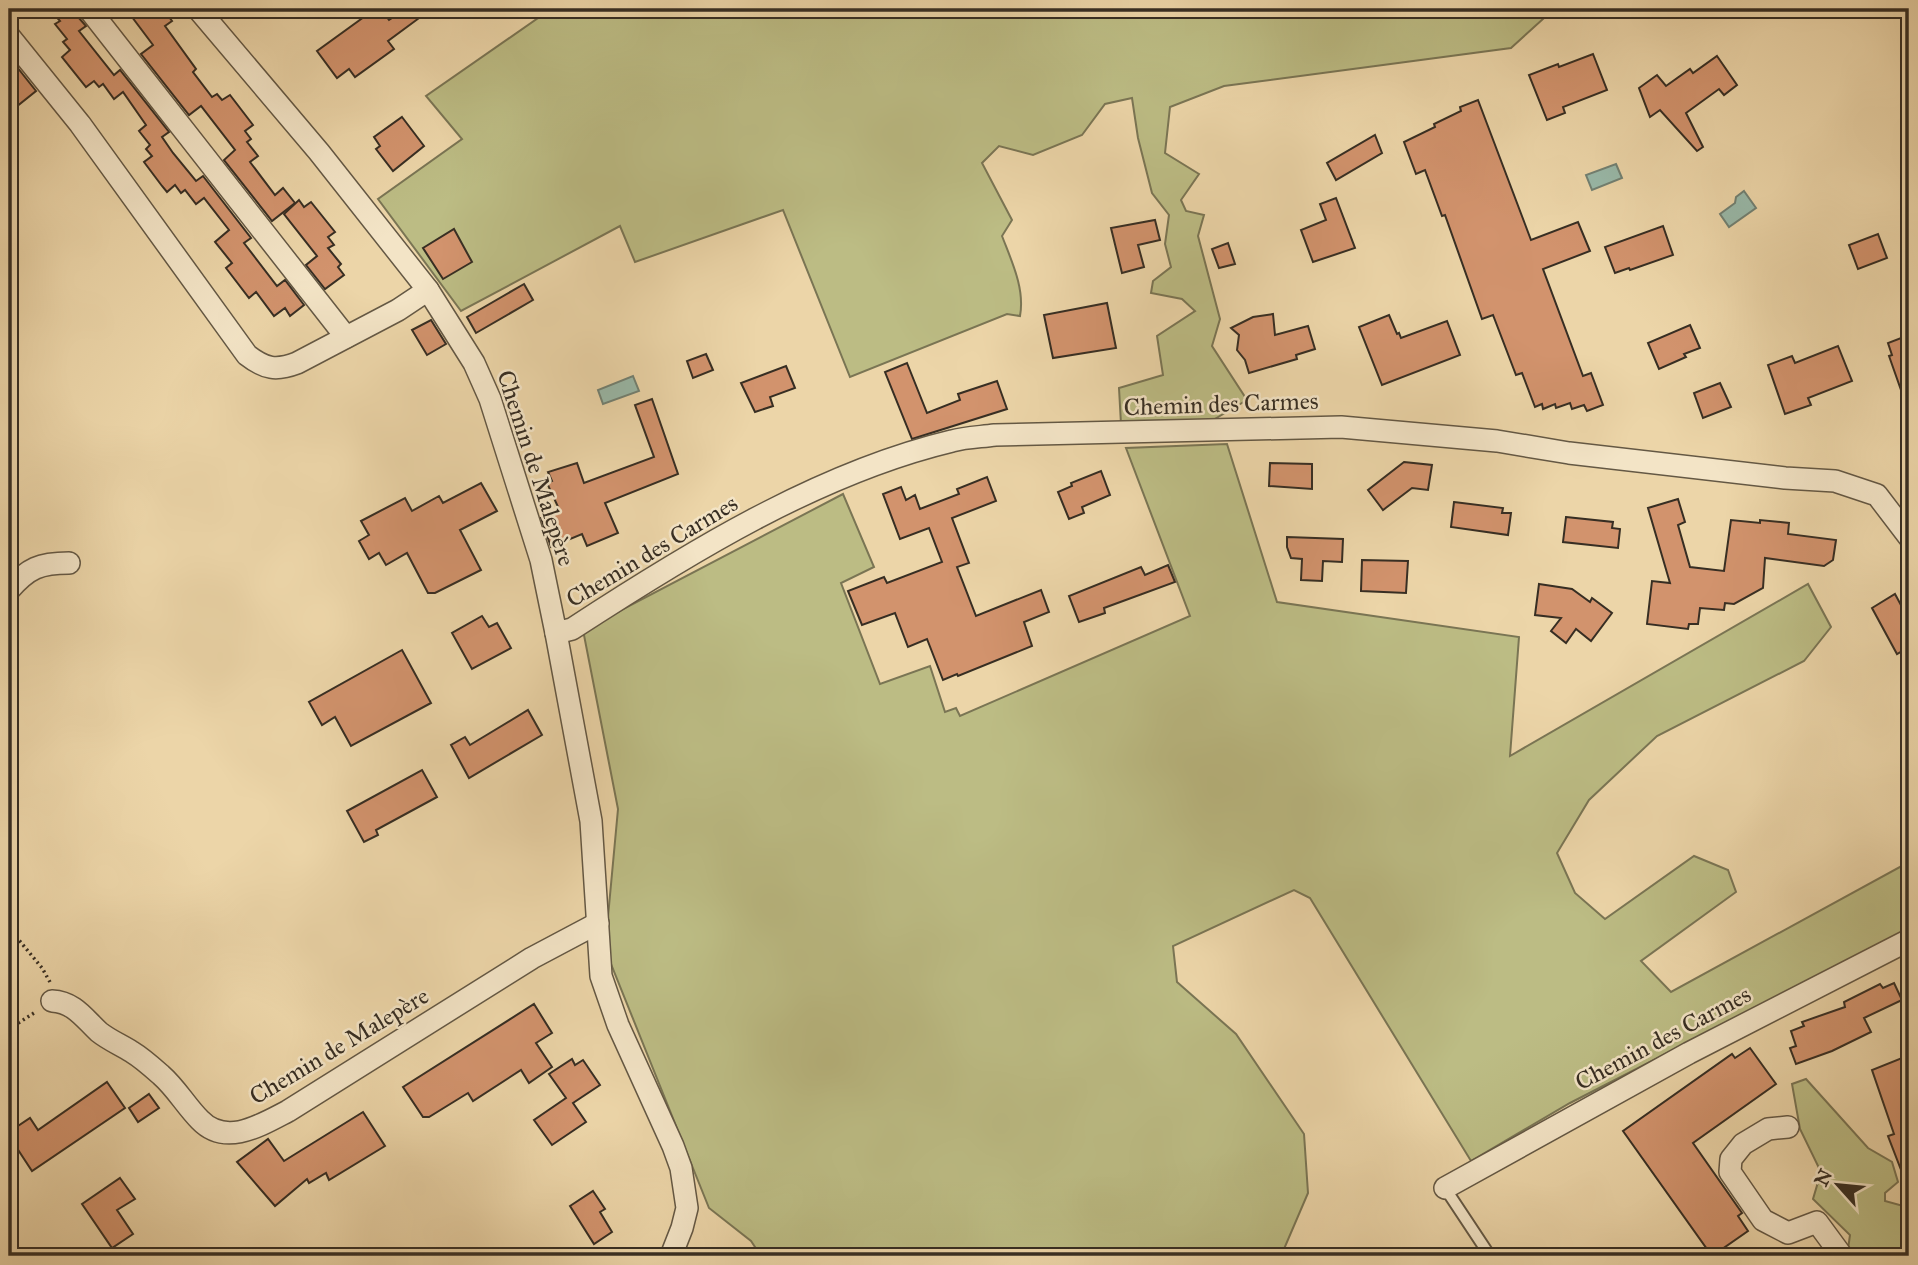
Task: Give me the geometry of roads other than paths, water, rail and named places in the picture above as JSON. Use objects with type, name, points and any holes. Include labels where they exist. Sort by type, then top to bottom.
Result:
[{"type":"street","points":[[89,9],[346,337]]},
{"type":"street","name":"Chemin de Malepère","points":[[198,9],[319,152],[428,290],[474,363],[490,399],[541,561],[556,633],[591,821],[601,976],[605,992],[681,1168],[687,1208],[671,1256]]},
{"type":"street","points":[[9,36],[80,124],[247,355],[259,365],[282,369],[398,310],[428,290]]},
{"type":"street","name":"Chemin des Carmes","points":[[556,633],[572,629],[679,561],[763,515],[845,477],[954,440],[995,435],[1340,427],[1497,441],[1569,453],[1785,478],[1835,481],[1877,495],[1909,537]]},
{"type":"street","points":[[9,590],[34,568],[46,563],[69,562]]},
{"type":"street","name":"Chemin de Malepère","points":[[52,1001],[64,1002],[73,1007],[101,1034],[132,1052],[163,1076],[202,1122],[217,1132],[231,1133],[257,1127],[288,1111],[532,958],[597,923]]},
{"type":"street","name":"Chemin des Carmes","points":[[1445,1188],[1689,1052],[1909,940]]},
{"type":"street","points":[[1788,1127],[1768,1129],[1742,1144],[1731,1159],[1730,1172],[1763,1220],[1788,1233],[1816,1222],[1842,1256]]},
{"type":"lane","points":[[1445,1188],[1490,1256]]}]
